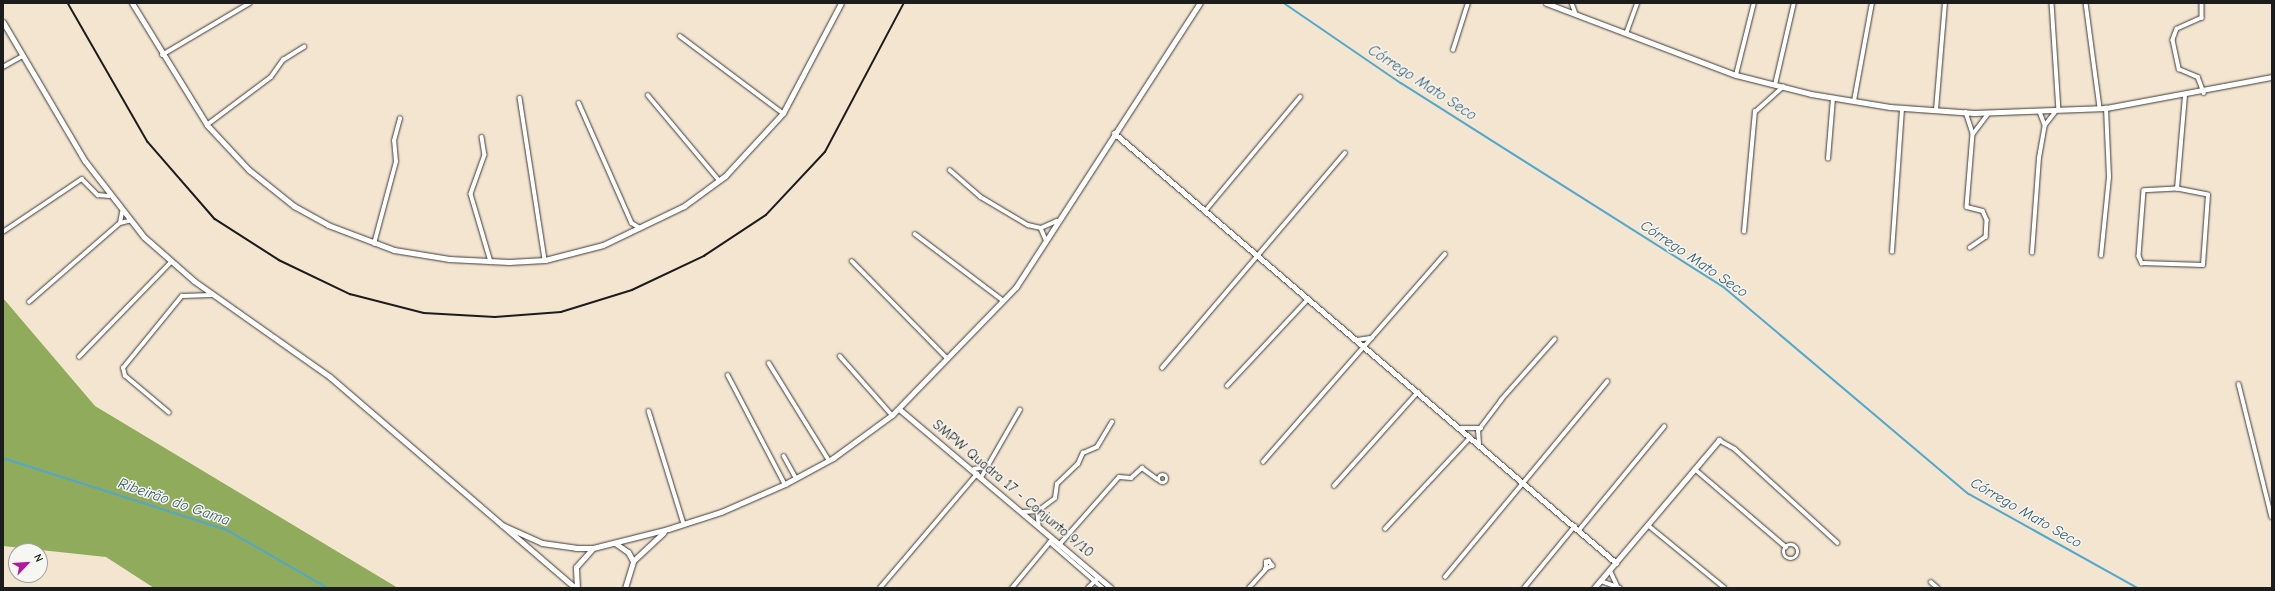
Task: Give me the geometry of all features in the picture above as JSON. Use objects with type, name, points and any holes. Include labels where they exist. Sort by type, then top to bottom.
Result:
[{"type":"street","points":[[132,3],[162,55],[207,125],[249,170],[294,206],[328,226],[374,244],[413,254],[491,262],[545,260],[602,245],[640,229],[684,206],[718,180],[755,146],[782,113],[841,3]]},
{"type":"street","points":[[162,55],[250,3]]},
{"type":"street","points":[[502,525],[542,543],[593,548],[668,529],[721,512],[785,484],[829,460],[892,415],[900,409],[949,360],[1005,302],[1200,3]]},
{"type":"street","points":[[1454,50],[1468,3]]},
{"type":"street","points":[[1546,3],[1626,35],[1736,75],[1834,98],[1902,108],[1966,112],[2057,112],[2106,108],[2204,93],[2272,77]]},
{"type":"street","points":[[1572,3],[1576,15]]},
{"type":"street","points":[[1626,35],[1637,3]]},
{"type":"street","points":[[1736,75],[1754,3]]},
{"type":"street","points":[[1775,85],[1794,3]]},
{"type":"street","points":[[1854,101],[1872,3]]},
{"type":"street","points":[[1936,110],[1945,3]]},
{"type":"street","points":[[2045,125],[2057,112],[2052,3]]},
{"type":"street","points":[[2086,3],[2100,108]]},
{"type":"street","points":[[2202,3],[2202,18],[2177,29],[2173,40],[2179,69],[2198,77],[2204,93]]},
{"type":"street","points":[[3,22],[109,196],[129,221],[171,262],[214,295],[330,377],[576,588]]},
{"type":"street","points":[[680,36],[782,113]]},
{"type":"street","points":[[207,125],[271,77],[283,60],[304,47]]},
{"type":"street","points":[[3,67],[23,56]]},
{"type":"street","points":[[1744,232],[1755,112],[1783,87]]},
{"type":"street","points":[[648,94],[718,180]]},
{"type":"street","points":[[2177,190],[2185,96]]},
{"type":"street","points":[[1206,210],[1300,97]]},
{"type":"street","points":[[520,98],[545,260]]},
{"type":"street","points":[[1828,159],[1834,98]]},
{"type":"street","points":[[579,103],[632,223],[640,229]]},
{"type":"street","points":[[1892,252],[1902,108]]},
{"type":"street","points":[[2101,256],[2109,177],[2106,108]]},
{"type":"street","points":[[1966,112],[1973,134],[1967,207],[1983,211],[1987,220],[1986,237],[1970,248]]},
{"type":"street","points":[[1973,134],[1990,112]]},
{"type":"street","points":[[2032,253],[2039,158],[2045,125],[2040,112]]},
{"type":"street","points":[[374,244],[396,162],[394,141],[400,119]]},
{"type":"street","points":[[1114,133],[1206,210],[1364,348],[1524,482],[1616,563]]},
{"type":"street","points":[[482,137],[485,155],[471,194],[491,262]]},
{"type":"street","points":[[1162,368],[1345,153]]},
{"type":"street","points":[[950,170],[1003,212],[1041,228],[1046,240]]},
{"type":"street","points":[[3,232],[82,179],[98,195],[109,196]]},
{"type":"street","points":[[2145,190],[2177,190],[2208,195],[2203,265],[2142,263],[2139,256],[2145,190]]},
{"type":"street","points":[[120,223],[122,213]]},
{"type":"street","points":[[29,302],[120,223],[129,221]]},
{"type":"street","points":[[1041,228],[1057,221]]},
{"type":"street","points":[[630,233],[632,223]]},
{"type":"street","points":[[914,234],[1005,302]]},
{"type":"street","points":[[1263,462],[1446,254]]},
{"type":"street","points":[[852,261],[949,360]]},
{"type":"street","points":[[79,357],[171,262]]},
{"type":"street","points":[[169,413],[125,376],[123,368],[182,296],[214,295]]},
{"type":"street","points":[[1227,386],[1308,299]]},
{"type":"street","points":[[1356,340],[1375,336]]},
{"type":"street","points":[[1479,444],[1481,428],[1505,395],[1555,339]]},
{"type":"street","points":[[840,356],[892,415]]},
{"type":"street","points":[[769,363],[829,460]]},
{"type":"street","points":[[728,375],[785,484]]},
{"type":"street","points":[[1445,577],[1607,382]]},
{"type":"street","points":[[2239,384],[2272,518]]},
{"type":"street","points":[[1334,486],[1418,392]]},
{"type":"street","name":"SMPW Quadra 17 - Conjunto 9/10","points":[[900,409],[978,473],[1039,526],[1052,540],[1066,549],[1097,579],[1111,588]]},
{"type":"street","points":[[880,588],[984,467],[1020,410]]},
{"type":"street","points":[[649,411],[684,524]]},
{"type":"street","points":[[1023,512],[1038,511],[1055,498],[1057,484],[1078,464],[1083,453],[1097,447],[1112,422]]},
{"type":"street","points":[[1524,588],[1664,427]]},
{"type":"street","points":[[1460,428],[1481,428]]},
{"type":"street","points":[[1385,529],[1471,437]]},
{"type":"street","points":[[1594,588],[1719,440],[1735,449],[1838,542]]},
{"type":"street","points":[[784,456],[796,478]]},
{"type":"street","points":[[978,473],[984,467]]},
{"type":"street","points":[[1060,544],[1119,477],[1131,478],[1142,468],[1157,479]]},
{"type":"street","points":[[1695,469],[1786,547],[1796,546],[1797,557],[1786,557],[1786,547]]},
{"type":"street","points":[[1038,511],[1039,526]]},
{"type":"street","points":[[1648,525],[1725,588]]},
{"type":"street","points":[[625,588],[633,562],[668,529]]},
{"type":"street","points":[[1066,539],[1066,549]]},
{"type":"street","points":[[1012,588],[1052,540],[1097,579],[1103,588]]},
{"type":"street","points":[[615,543],[628,552],[633,562]]},
{"type":"street","points":[[576,588],[576,567],[593,548]]},
{"type":"street","points":[[1249,588],[1266,569]]},
{"type":"street","points":[[1610,570],[1619,587]]},
{"type":"street","points":[[1088,588],[1097,579]]},
{"type":"street","points":[[1601,581],[1619,587]]},
{"type":"street","points":[[1931,582],[1938,588]]},
{"type":"green space","points":[[3,298],[95,406],[398,588],[154,588],[106,557],[48,551],[48,543],[8,543],[8,547],[3,546]]},
{"type":"waterway","name":"Córrego Mato Seco","points":[[1284,3],[1401,83],[1725,288],[1969,494],[2138,588]]},
{"type":"waterway","name":"Ribeirão do Gama","points":[[3,458],[227,530],[328,588]]},
{"type":"railway","points":[[68,3],[148,142],[215,219],[279,260],[350,294],[424,313],[495,317],[561,312],[632,290],[704,256],[766,215],[825,152],[904,3]]}]
